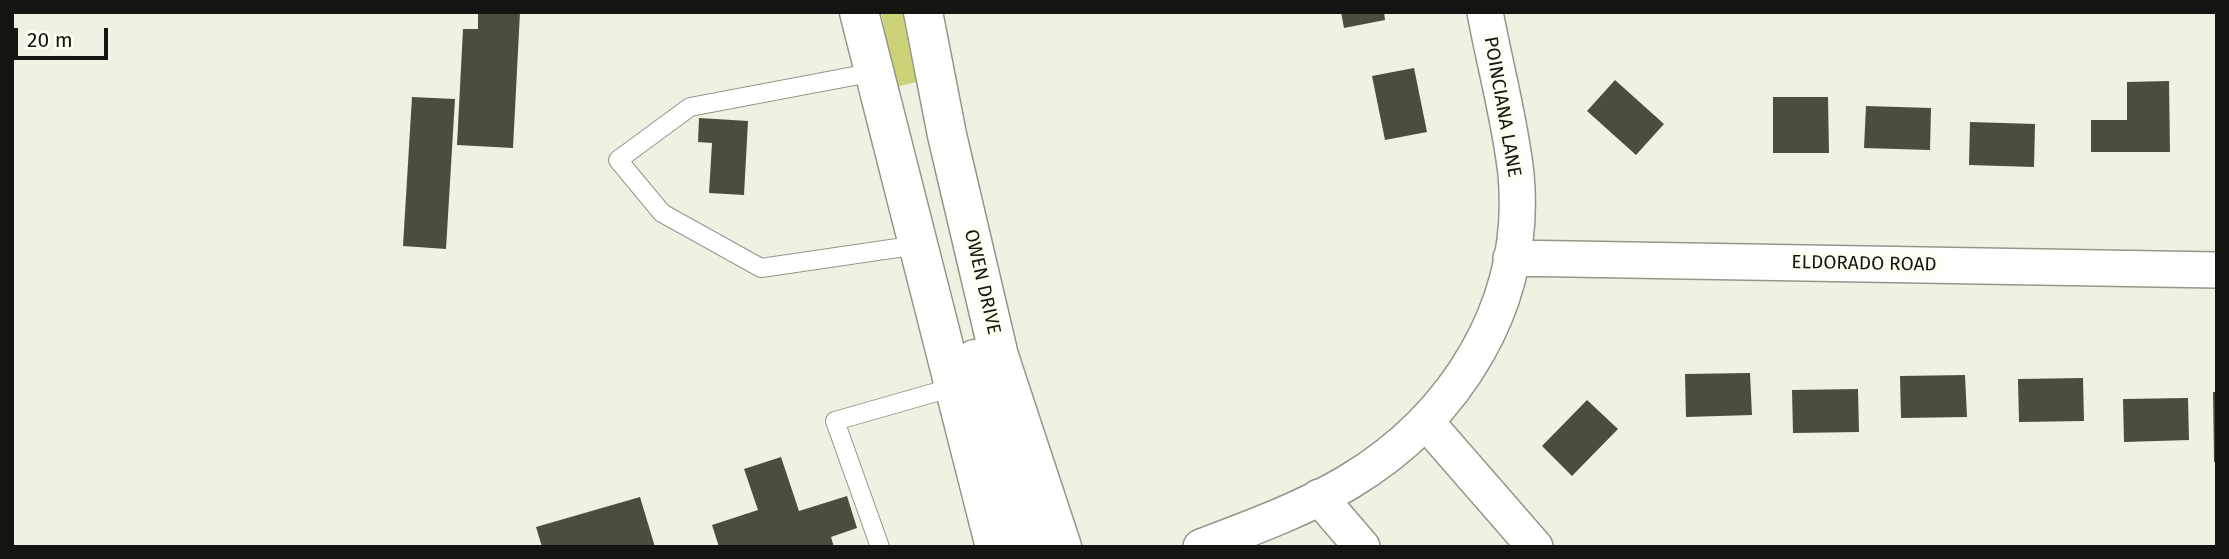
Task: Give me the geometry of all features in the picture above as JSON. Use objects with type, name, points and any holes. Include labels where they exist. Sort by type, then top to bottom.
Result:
[{"type":"highway","points":[[859,12],[995,547]]},
{"type":"highway","name":"OWEN DRIVE","points":[[923,12],[947,135],[999,356],[1062,547]]},
{"type":"highway","points":[[929,288],[964,315],[1003,468],[1031,547]]},
{"type":"street","name":"POINCIANA LANE","points":[[1201,547],[1261,536],[1319,497],[1348,482],[1427,423],[1459,383],[1485,341],[1503,294],[1511,258],[1516,224],[1516,174],[1485,12]]},
{"type":"street","name":"ELDORADO ROAD","points":[[1511,258],[2217,270]]},
{"type":"street","points":[[1427,423],[1535,547]]},
{"type":"street","points":[[1319,497],[1362,547]]},
{"type":"lane","points":[[875,72],[690,107],[618,160],[662,213],[761,268],[918,246]]},
{"type":"lane","points":[[880,547],[835,421],[954,387]]},
{"type":"green space","points":[[881,12],[902,12],[916,82],[896,87]]},
{"type":"building","points":[[478,12],[520,12],[513,148],[457,145],[463,29],[478,29]]},
{"type":"building","points":[[1341,12],[1384,12],[1385,20],[1344,28]]},
{"type":"building","points":[[1414,68],[1427,132],[1385,140],[1372,76]]},
{"type":"building","points":[[1615,80],[1664,124],[1636,155],[1587,111]]},
{"type":"building","points":[[2169,81],[2170,152],[2091,152],[2091,120],[2127,120],[2127,82]]},
{"type":"building","points":[[412,97],[455,99],[446,249],[403,246]]},
{"type":"building","points":[[1773,97],[1828,97],[1829,153],[1773,153]]},
{"type":"building","points":[[1866,106],[1931,108],[1930,150],[1864,148]]},
{"type":"building","points":[[699,118],[748,121],[744,195],[709,193],[712,143],[698,142]]},
{"type":"building","points":[[1970,122],[2035,124],[2034,167],[1969,165]]},
{"type":"building","points":[[1750,373],[1752,415],[1686,417],[1685,374]]},
{"type":"building","points":[[1965,375],[1967,417],[1901,418],[1900,376]]},
{"type":"building","points":[[2083,378],[2084,421],[2019,422],[2018,379]]},
{"type":"building","points":[[1858,389],[1859,432],[1793,433],[1792,390]]},
{"type":"building","points":[[2213,392],[2217,392],[2217,462],[2214,462]]},
{"type":"building","points":[[2188,398],[2189,440],[2124,442],[2123,399]]},
{"type":"building","points":[[1587,400],[1618,429],[1572,476],[1542,446]]},
{"type":"building","points":[[781,457],[799,511],[847,496],[857,528],[831,537],[834,547],[719,547],[712,525],[758,510],[744,469]]},
{"type":"building","points":[[640,497],[655,547],[542,547],[536,527]]}]
